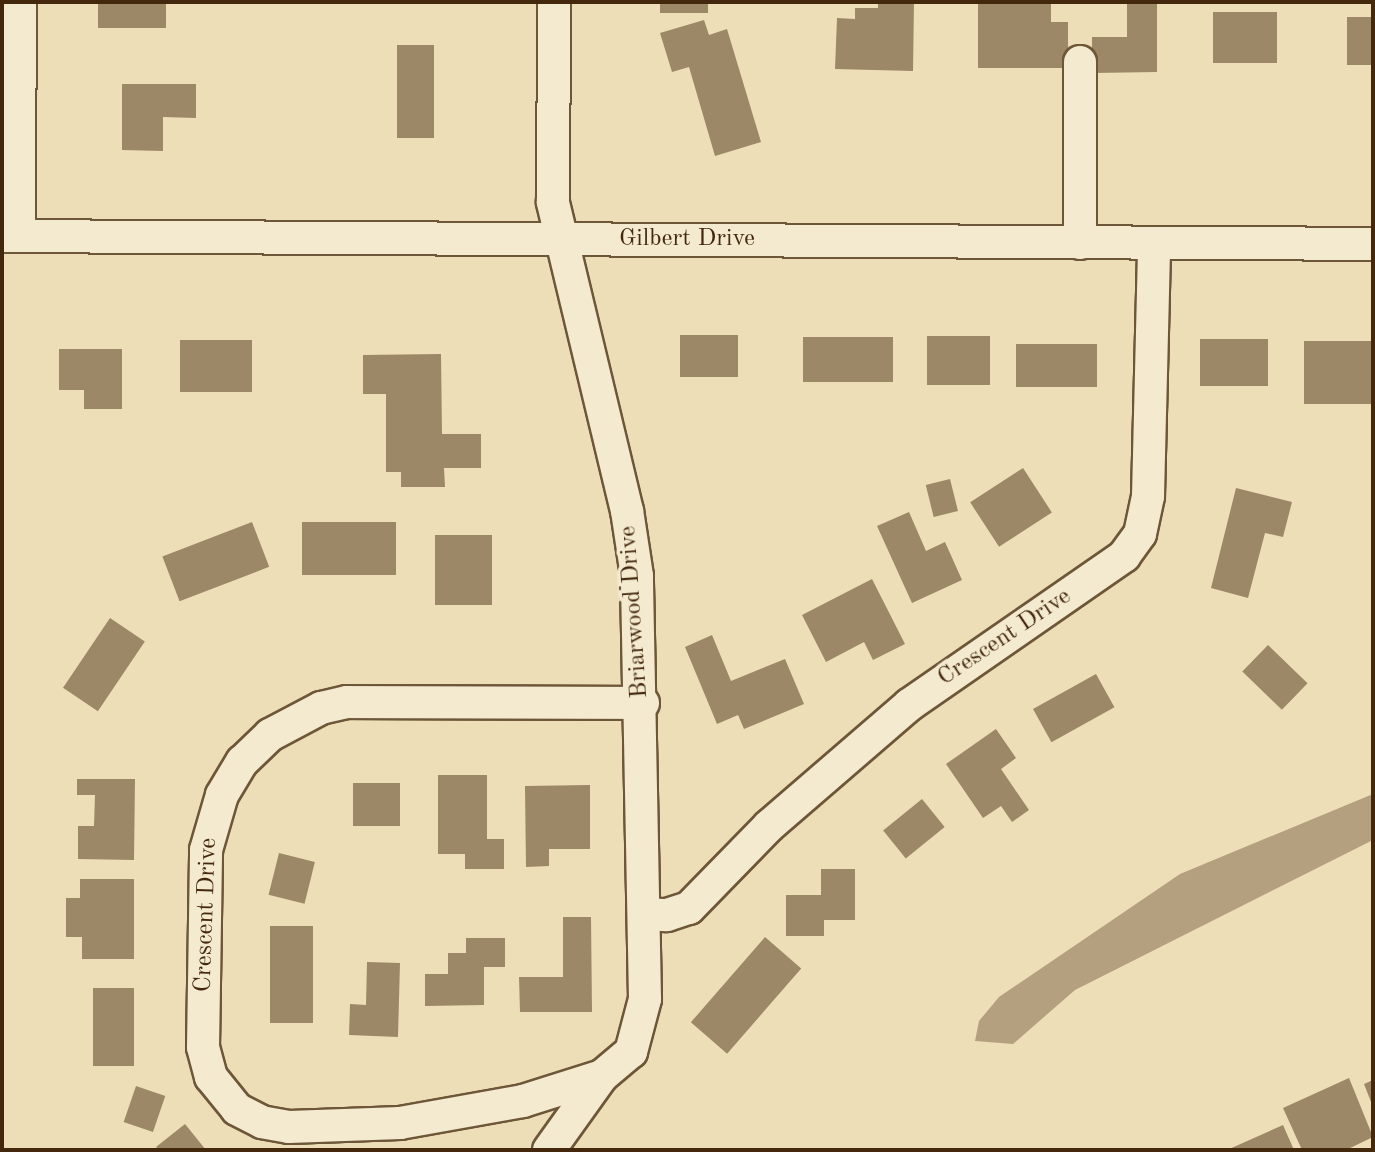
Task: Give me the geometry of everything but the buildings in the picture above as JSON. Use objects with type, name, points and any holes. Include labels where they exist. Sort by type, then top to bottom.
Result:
[{"type":"street","points":[[10,236],[20,2]]},
{"type":"street","name":"Briarwood Drive","points":[[549,1150],[602,1076],[631,1052],[640,1032],[645,914],[640,609],[627,511],[550,172],[554,2]]},
{"type":"street","points":[[1080,62],[1080,243]]},
{"type":"street","name":"Gilbert Drive","points":[[10,236],[1373,244]]},
{"type":"street","name":"Crescent Drive","points":[[645,914],[667,915],[689,908],[769,826],[909,705],[1124,556],[1140,534],[1148,496],[1154,244]]},
{"type":"street","name":"Crescent Drive","points":[[602,1076],[523,1101],[400,1123],[289,1127],[262,1122],[237,1109],[211,1077],[203,1047],[206,850],[222,795],[242,762],[270,735],[321,708],[347,702],[643,703]]},
{"type":"shaded area","points":[[1373,794],[1373,840],[1075,990],[1013,1044],[975,1041],[979,1021],[999,997],[1180,874]]}]
